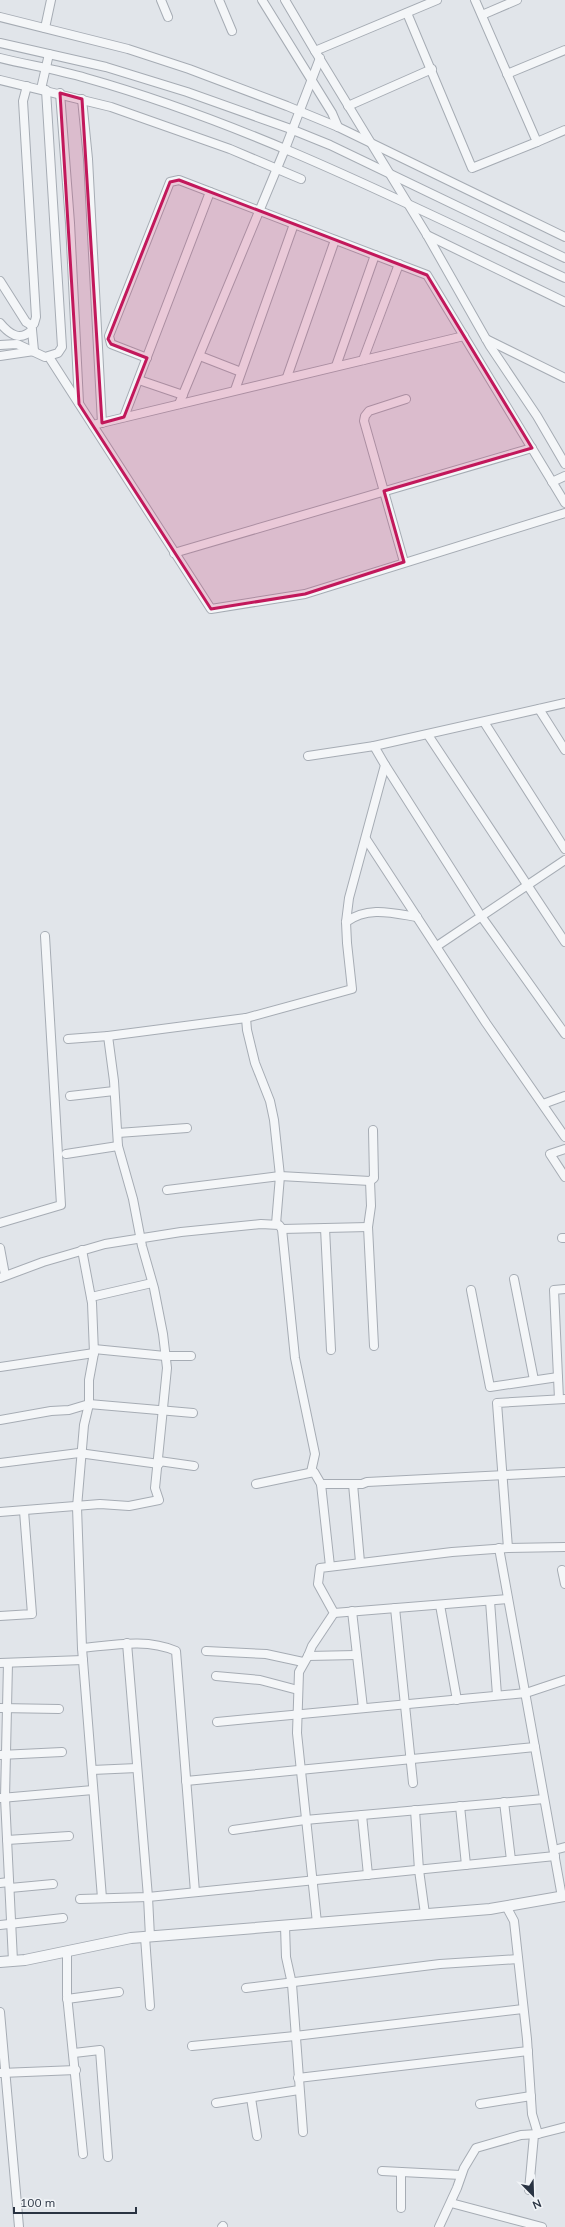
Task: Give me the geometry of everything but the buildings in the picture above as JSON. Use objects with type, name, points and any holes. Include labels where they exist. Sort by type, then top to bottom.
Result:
[{"type":"street","points":[[45,28],[51,0]]},
{"type":"street","points":[[161,0],[168,17]]},
{"type":"street","points":[[219,0],[232,31]]},
{"type":"street","points":[[262,0],[332,113],[338,127]]},
{"type":"street","points":[[285,0],[427,235],[486,339],[537,416],[565,464]]},
{"type":"street","points":[[180,404],[285,149],[318,54],[437,0]]},
{"type":"street","points":[[475,0],[537,142]]},
{"type":"street","points":[[482,15],[517,0]]},
{"type":"street","points":[[407,13],[472,168],[565,130]]},
{"type":"street","points":[[0,17],[128,49],[189,69],[298,110],[338,127],[373,146],[565,237]]},
{"type":"street","points":[[0,43],[106,67],[187,92],[292,130],[330,145],[391,176],[565,258]]},
{"type":"street","points":[[507,74],[565,50]]},
{"type":"street","points":[[0,345],[17,344],[45,357],[50,357],[58,353],[62,347],[43,89],[49,54]]},
{"type":"street","points":[[0,58],[86,78],[168,105],[285,149],[565,278]]},
{"type":"street","points":[[348,106],[432,70]]},
{"type":"street","points":[[0,80],[111,106],[223,146],[301,179]]},
{"type":"street","points":[[0,323],[8,332],[15,336],[24,336],[34,324],[36,317],[23,100],[27,86]]},
{"type":"street","points":[[60,93],[70,223],[79,404]]},
{"type":"street","points":[[82,99],[90,201],[102,423]]},
{"type":"street","points":[[147,358],[112,344],[109,336],[170,182],[180,180],[427,275],[565,503]]},
{"type":"street","points":[[124,417],[210,192]]},
{"type":"street","points":[[235,390],[294,224]]},
{"type":"street","points":[[427,235],[565,302]]},
{"type":"street","points":[[287,377],[335,240]]},
{"type":"street","points":[[336,366],[375,255]]},
{"type":"street","points":[[364,360],[399,264]]},
{"type":"street","points":[[0,281],[31,328],[34,351]]},
{"type":"street","points":[[93,425],[287,377],[464,336]]},
{"type":"street","points":[[486,339],[565,378]]},
{"type":"street","points":[[0,356],[34,351]]},
{"type":"street","points":[[200,356],[241,372]]},
{"type":"street","points":[[50,357],[207,606],[211,609],[217,610],[305,594],[565,513]]},
{"type":"street","points":[[138,380],[183,395]]},
{"type":"street","points":[[404,562],[364,421],[365,416],[369,411],[406,399]]},
{"type":"street","points":[[174,553],[532,448]]},
{"type":"street","points":[[552,482],[565,476]]},
{"type":"street","points":[[308,756],[374,746],[428,735],[565,703]]},
{"type":"street","points":[[539,710],[565,750]]},
{"type":"street","points":[[484,722],[565,850]]},
{"type":"street","points":[[428,735],[565,942]]},
{"type":"street","points":[[374,746],[481,916],[565,1034]]},
{"type":"street","points":[[68,1039],[108,1036],[246,1018],[352,989],[346,922],[349,898],[385,765]]},
{"type":"street","points":[[366,839],[417,917],[564,1133]]},
{"type":"street","points":[[437,946],[565,860]]},
{"type":"street","points":[[346,922],[355,916],[376,911],[417,917]]},
{"type":"street","points":[[0,1223],[61,1205],[44,936]]},
{"type":"street","points":[[246,1018],[247,1030],[255,1063],[270,1101],[274,1120],[280,1176],[279,1226],[295,1358],[315,1454],[311,1472]]},
{"type":"street","points":[[0,1512],[100,1504],[129,1506],[159,1500],[155,1488],[159,1463],[162,1410],[167,1368],[163,1334],[152,1282],[140,1238],[133,1199],[118,1146],[108,1036]]},
{"type":"street","points":[[70,1096],[114,1091]]},
{"type":"street","points":[[543,1104],[565,1096]]},
{"type":"street","points":[[118,1133],[187,1128]]},
{"type":"street","points":[[373,1130],[374,1178],[370,1181],[371,1206],[368,1227],[374,1346]]},
{"type":"street","points":[[66,1154],[118,1146]]},
{"type":"street","points":[[565,1148],[550,1154],[565,1177]]},
{"type":"street","points":[[167,1190],[280,1176],[370,1181]]},
{"type":"street","points":[[0,1248],[2,1277],[82,1250],[140,1238],[181,1232],[279,1226],[325,1228],[368,1227]]},
{"type":"street","points":[[325,1228],[331,1350]]},
{"type":"street","points":[[82,1250],[91,1297],[94,1351],[89,1380],[89,1404],[84,1425],[77,1507],[82,1648],[102,1898]]},
{"type":"street","points":[[514,1279],[534,1380]]},
{"type":"street","points":[[91,1297],[152,1282]]},
{"type":"street","points":[[508,1548],[497,1403],[562,1399],[558,1377],[554,1290],[565,1289]]},
{"type":"street","points":[[471,1290],[490,1387],[558,1377]]},
{"type":"street","points":[[556,1344],[565,1343]]},
{"type":"street","points":[[0,1367],[94,1351],[165,1356],[191,1356]]},
{"type":"street","points":[[0,1420],[51,1411],[69,1410],[89,1404],[192,1413]]},
{"type":"street","points":[[0,1463],[82,1454],[194,1466]]},
{"type":"street","points":[[256,1484],[314,1472],[321,1484],[330,1566]]},
{"type":"street","points":[[321,1484],[353,1484],[565,1472]]},
{"type":"street","points":[[353,1484],[360,1562]]},
{"type":"street","points":[[0,1616],[32,1614],[24,1511]]},
{"type":"street","points":[[334,1613],[318,1584],[320,1568],[360,1562],[499,1548],[565,1547]]},
{"type":"street","points":[[0,1962],[66,1952],[147,1937],[425,1914],[506,1906],[564,1896],[554,1853],[499,1548]]},
{"type":"street","points":[[562,1570],[565,1584]]},
{"type":"street","points":[[317,1923],[296,1732],[298,1672],[312,1646],[334,1613],[508,1599]]},
{"type":"street","points":[[490,1601],[497,1695]]},
{"type":"street","points":[[440,1605],[457,1700]]},
{"type":"street","points":[[395,1608],[404,1704],[414,1783]]},
{"type":"street","points":[[352,1611],[363,1708]]},
{"type":"street","points":[[82,1648],[126,1643],[164,1646],[176,1651],[195,1892]]},
{"type":"street","points":[[126,1643],[148,1896],[147,1937],[150,2006]]},
{"type":"street","points":[[206,1650],[266,1654],[306,1659],[356,1655]]},
{"type":"street","points":[[13,1961],[3,1798],[4,1663],[83,1660]]},
{"type":"street","points":[[216,1676],[260,1680],[298,1690]]},
{"type":"street","points":[[217,1722],[526,1693],[565,1680]]},
{"type":"street","points":[[3,1708],[59,1709]]},
{"type":"street","points":[[186,1781],[535,1747]]},
{"type":"street","points":[[3,1755],[62,1752]]},
{"type":"street","points":[[92,1770],[137,1768]]},
{"type":"street","points":[[3,1798],[93,1790]]},
{"type":"street","points":[[233,1830],[305,1820],[544,1799]]},
{"type":"street","points":[[504,1802],[511,1860]]},
{"type":"street","points":[[460,1806],[466,1865]]},
{"type":"street","points":[[415,1810],[419,1870],[425,1914]]},
{"type":"street","points":[[362,1815],[368,1875]]},
{"type":"street","points":[[5,1842],[69,1836]]},
{"type":"street","points":[[80,1899],[195,1892],[466,1865],[554,1853],[565,1847]]},
{"type":"street","points":[[0,1883],[9,1885],[53,1884]]},
{"type":"street","points":[[506,1906],[514,1921],[528,2051],[532,2114],[536,2134],[529,2190]]},
{"type":"street","points":[[0,1925],[11,1925],[63,1918]]},
{"type":"street","points":[[285,1926],[286,1957],[292,1984],[303,2132]]},
{"type":"street","points":[[66,1952],[68,1999],[83,2154]]},
{"type":"street","points":[[246,1988],[292,1984],[330,1977],[440,1964],[518,1959]]},
{"type":"street","points":[[68,1999],[119,1992]]},
{"type":"street","points":[[192,2046],[295,2036],[523,2009]]},
{"type":"street","points":[[0,2012],[3,2073],[19,2227]]},
{"type":"street","points":[[74,2053],[100,2050],[108,2157]]},
{"type":"street","points":[[298,2078],[528,2051]]},
{"type":"street","points":[[3,2073],[76,2070]]},
{"type":"street","points":[[216,2103],[299,2090]]},
{"type":"street","points":[[480,2104],[531,2096]]},
{"type":"street","points":[[251,2098],[256,2136]]},
{"type":"street","points":[[439,2227],[451,2203],[460,2175],[476,2148],[520,2135],[536,2134],[565,2127]]},
{"type":"street","points":[[382,2171],[460,2175]]},
{"type":"street","points":[[401,2172],[401,2208]]},
{"type":"street","points":[[451,2203],[542,2227]]},
{"type":"highlighted area","points":[[60,93],[82,99],[102,423],[124,417],[147,358],[111,344],[108,339],[170,182],[179,180],[427,275],[532,448],[384,491],[404,562],[305,594],[211,609],[79,404]]}]
